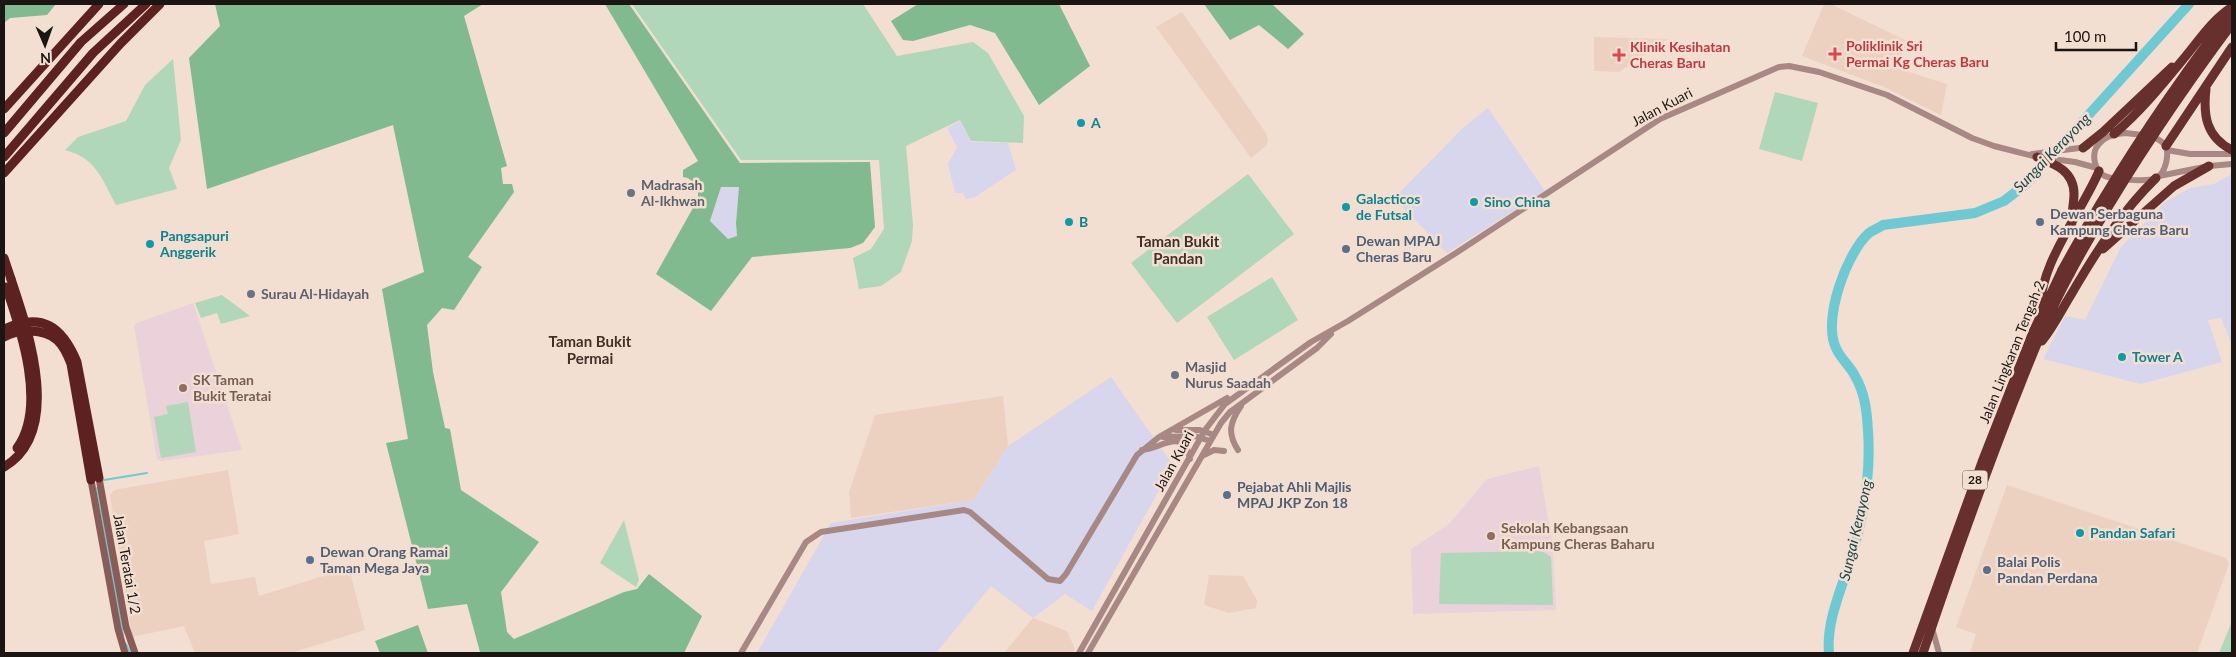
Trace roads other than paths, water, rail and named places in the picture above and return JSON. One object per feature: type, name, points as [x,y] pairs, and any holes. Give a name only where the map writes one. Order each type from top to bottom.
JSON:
[{"type":"highway","points":[[4,109],[99,4]]},
{"type":"highway","points":[[4,132],[82,42],[124,4]]},
{"type":"highway","points":[[4,157],[94,53],[146,4]]},
{"type":"highway","points":[[4,172],[21,151],[160,4]]},
{"type":"highway","points":[[2114,134],[2135,116],[2217,16],[2232,9]]},
{"type":"highway","name":"Jalan Lingkaran Tengah 2","points":[[1913,653],[1959,523],[2042,309],[2134,163],[2210,48],[2232,9]]},
{"type":"highway","name":"Jalan Lingkaran Tengah 2","points":[[2210,48],[2232,24]]},
{"type":"highway","points":[[2167,148],[2184,117],[2206,89],[2232,47]]},
{"type":"highway","points":[[2083,148],[2103,132],[2163,74],[2187,54]]},
{"type":"highway","points":[[2206,89],[2204,107],[2206,122],[2215,138],[2232,150]]},
{"type":"highway","points":[[2033,156],[2056,161],[2072,184],[2072,223]]},
{"type":"highway","points":[[2092,260],[2174,186],[2209,166]]},
{"type":"highway","points":[[2042,309],[2042,288],[2098,170]]},
{"type":"highway","points":[[2034,351],[2056,323],[2092,260],[2123,214],[2158,177]]},
{"type":"highway","points":[[4,258],[7,282],[23,344],[30,401],[30,416],[22,442],[4,460]]},
{"type":"highway","name":"Jalan Lingkaran Tengah 2","points":[[1923,653],[1966,526],[2066,272]]},
{"type":"highway","points":[[4,467],[17,457],[31,437],[36,414],[37,393],[31,347],[7,282]]},
{"type":"highway","points":[[4,329],[20,322],[35,322],[50,326],[62,333],[70,345],[77,362],[95,479]]},
{"type":"highway","points":[[4,337],[14,332],[32,331],[47,334],[57,340],[64,348],[71,364],[95,479]]},
{"type":"main road","name":"Jalan Teratai 1/2","points":[[95,479],[118,629],[125,653]]},
{"type":"main road","name":"Jalan Teratai 1/2","points":[[95,479],[126,627],[134,653]]},
{"type":"street","name":"Jalan Kuari","points":[[1079,653],[1205,430],[1225,404],[1311,342],[1340,326],[1660,119],[1779,67],[1789,66],[1819,72],[1887,95],[1972,138],[2033,156],[2048,152],[2069,151],[2100,143]]},
{"type":"street","points":[[2232,154],[2206,155],[2167,148],[2158,139],[2149,136],[2114,134],[2100,143],[2094,156],[2098,170],[2102,175],[2114,178],[2158,177],[2209,166],[2232,164]]},
{"type":"street","points":[[2158,177],[2166,160],[2167,148]]},
{"type":"street","points":[[2056,161],[2075,162],[2098,170]]},
{"type":"street","points":[[2062,169],[2075,162]]},
{"type":"street","name":"Jalan Kuari","points":[[1088,653],[1214,434],[1230,412],[1317,348],[1340,326]]},
{"type":"street","points":[[741,653],[806,542],[821,532],[964,510],[970,512],[1002,538],[1048,579],[1060,580],[1066,574],[1132,461],[1142,450],[1159,437],[1227,398],[1236,396]]},
{"type":"street","points":[[1238,450],[1231,437],[1231,423],[1247,399]]},
{"type":"street","points":[[1172,430],[1205,430],[1214,434]]},
{"type":"street","points":[[1159,437],[1202,438],[1210,441]]},
{"type":"street","points":[[1142,450],[1149,450],[1164,443],[1178,442],[1186,447],[1190,459]]},
{"type":"street","points":[[1202,456],[1214,450],[1224,450]]},
{"type":"street","points":[[746,653],[812,537]]},
{"type":"street","points":[[1932,628],[1939,653]]},
{"type":"waterway","name":"Sungai Kerayong","points":[[1829,653],[1832,617],[1856,542],[1863,511],[1869,447],[1868,424],[1863,396],[1853,372],[1838,352],[1832,336],[1834,304],[1845,270],[1853,255],[1869,233],[1883,225],[1975,213],[2004,201],[2026,184],[2189,4]]},
{"type":"waterway","points":[[104,480],[147,473]]},
{"type":"waterway","points":[[97,488],[123,635]]},
{"type":"waterway","points":[[126,644],[130,653]]},
{"type":"place","name":"Poliklinik Sri Permai Kg Cheras Baru","points":[[1835,54]]},
{"type":"place","name":"Klinik Kesihatan Cheras Baru","points":[[1619,55]]},
{"type":"place","name":"A","points":[[1081,123]]},
{"type":"place","name":"Madrasah Al-Ikhwan","points":[[631,193]]},
{"type":"place","name":"Sino China","points":[[1474,202]]},
{"type":"place","name":"Galacticos de Futsal","points":[[1346,207]]},
{"type":"place","name":"B","points":[[1069,222]]},
{"type":"place","name":"Dewan Serbaguna Kampung Cheras Baru","points":[[2040,222]]},
{"type":"place","name":"Pangsapuri Anggerik","points":[[150,244]]},
{"type":"place","name":"Dewan MPAJ Cheras Baru","points":[[1346,249]]},
{"type":"place","name":"Surau Al-Hidayah","points":[[251,294]]},
{"type":"place","name":"Tower A","points":[[2122,357]]},
{"type":"place","name":"Masjid Nurus Saadah","points":[[1175,375]]},
{"type":"place","name":"SK Taman Bukit Teratai","points":[[183,388]]},
{"type":"place","name":"Pejabat Ahli Majlis MPAJ JKP Zon 18","points":[[1227,495]]},
{"type":"place","name":"Pandan Safari","points":[[2080,533]]},
{"type":"place","name":"Sekolah Kebangsaan Kampung Cheras Baharu","points":[[1491,536]]},
{"type":"place","name":"Dewan Orang Ramai Taman Mega Jaya","points":[[310,560]]},
{"type":"place","name":"Balai Polis Pandan Perdana","points":[[1987,570]]},
{"type":"district","name":"Taman Bukit Pandan","points":[[1178,250]]},
{"type":"district","name":"Taman Bukit Permai","points":[[590,350]]}]
